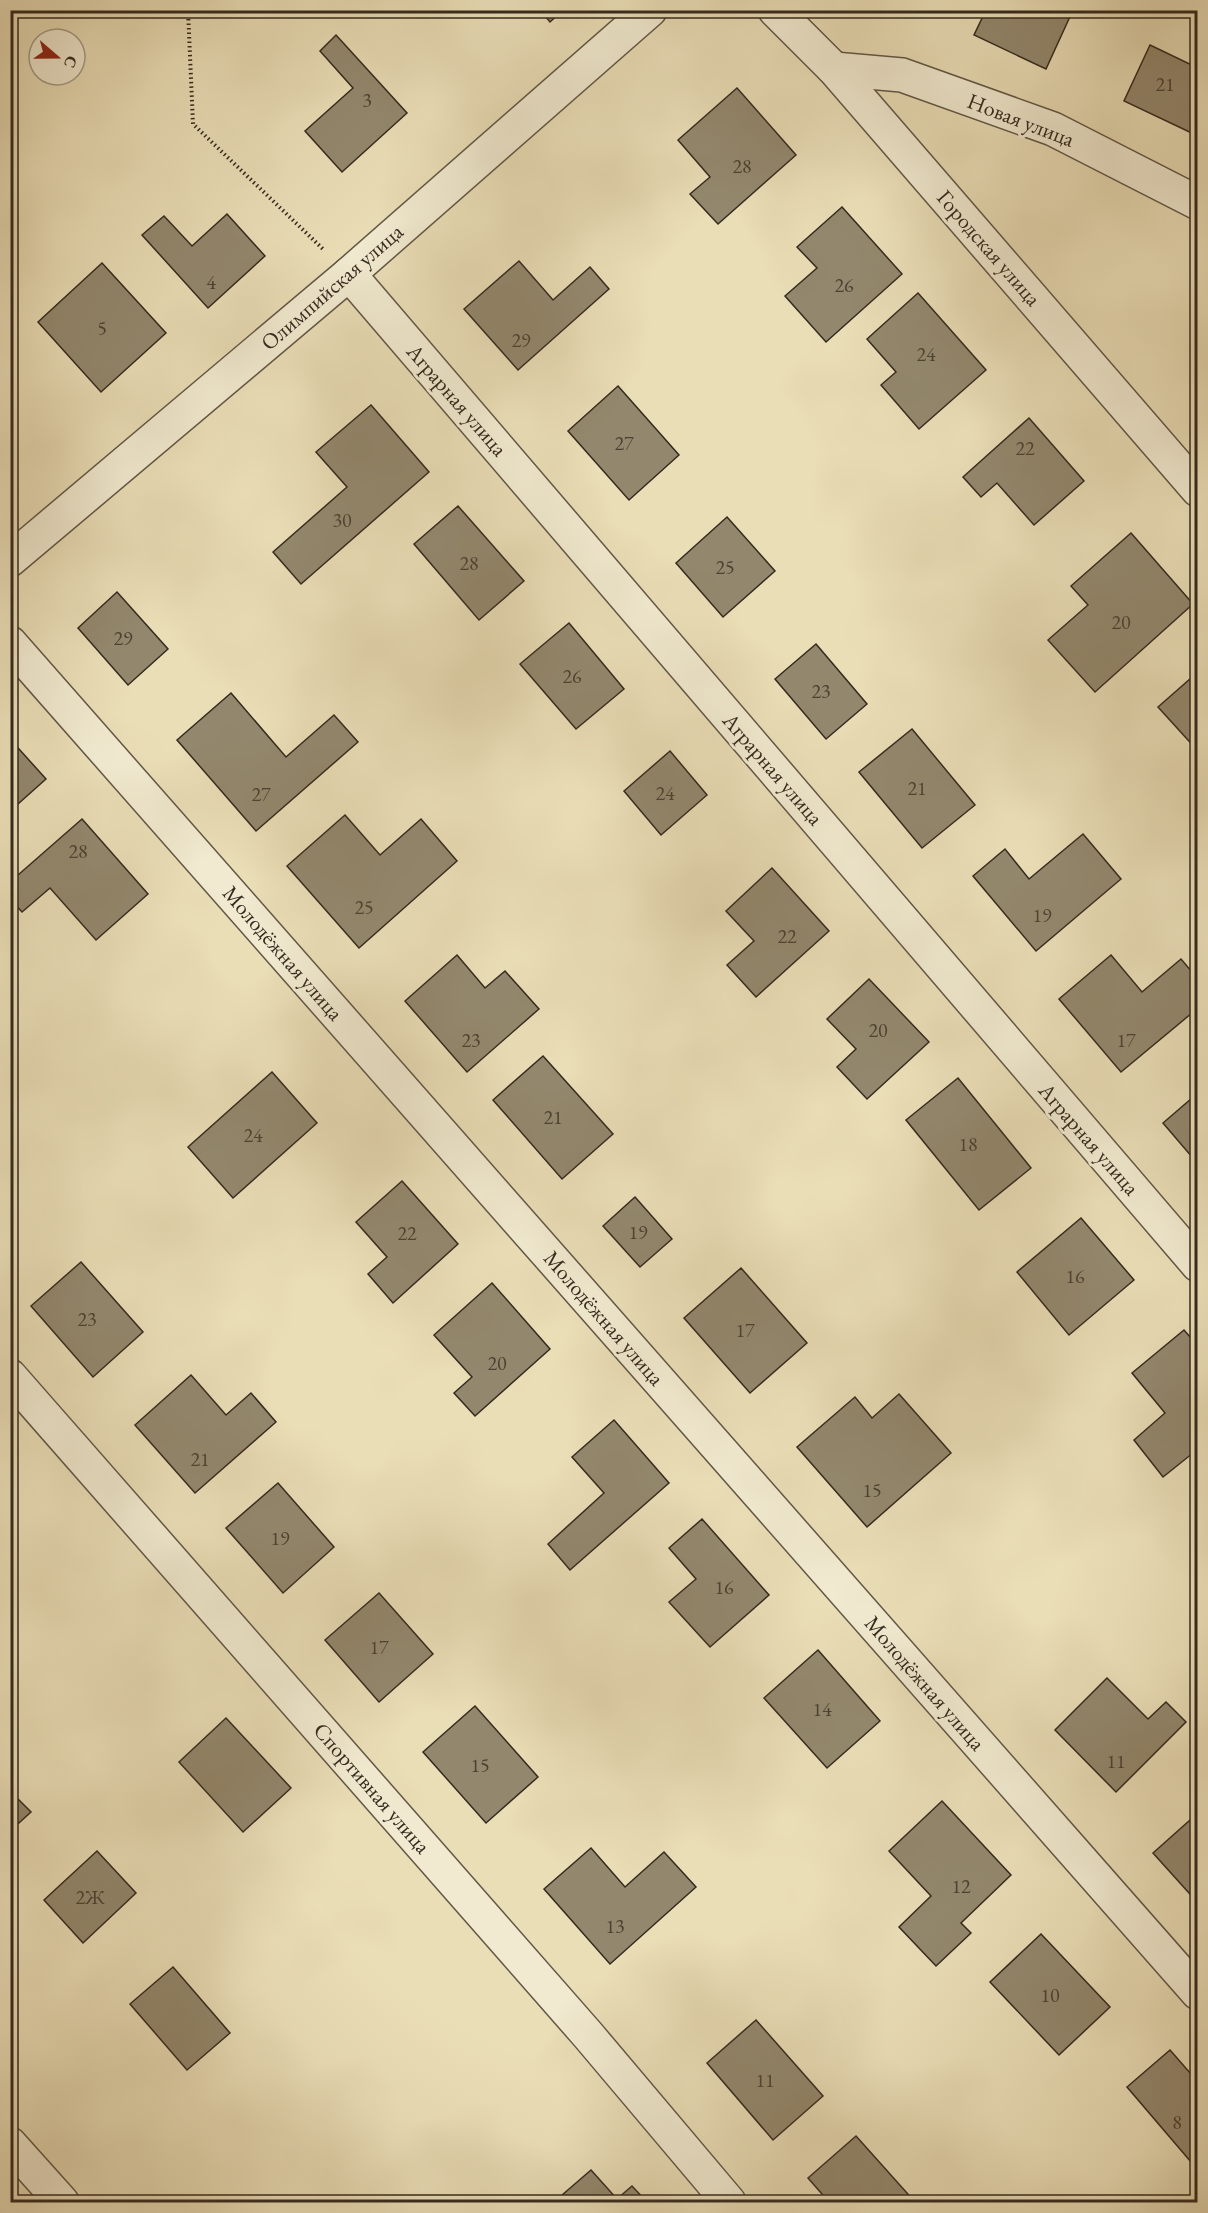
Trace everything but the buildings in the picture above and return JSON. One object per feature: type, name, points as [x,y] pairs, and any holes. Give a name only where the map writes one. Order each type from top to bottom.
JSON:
[{"type":"street","name":"Олимпийская улица","points":[[10,560],[348,273],[650,10]]},
{"type":"street","name":"Городская улица","points":[[775,10],[834,69],[1197,490]]},
{"type":"street","name":"Новая улица","points":[[834,69],[902,75],[1053,129],[1197,203]]},
{"type":"street","name":"Аграрная улица","points":[[348,273],[1197,1265]]},
{"type":"street","name":"Молодёжная улица","points":[[10,643],[1197,1993]]},
{"type":"street","name":"Спортивная улица","points":[[10,1376],[588,2035],[729,2202]]},
{"type":"street","points":[[10,2144],[62,2202]]},
{"type":"path","points":[[189,10],[193,124],[348,273]]}]
